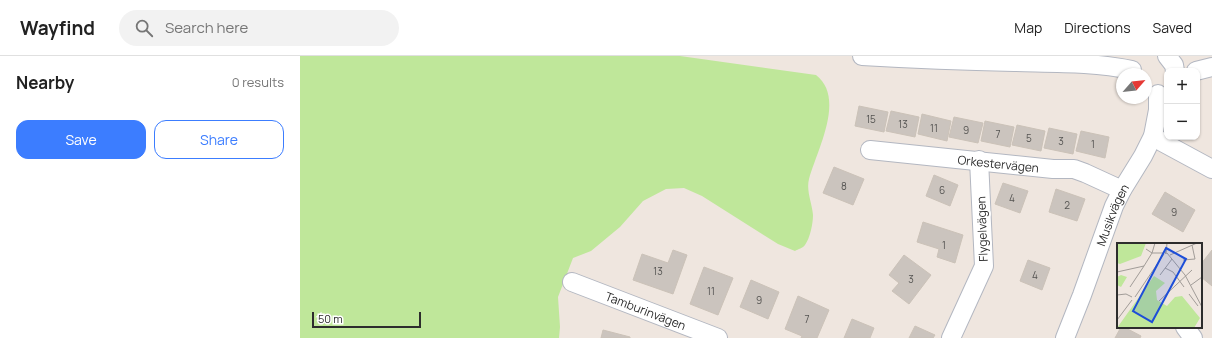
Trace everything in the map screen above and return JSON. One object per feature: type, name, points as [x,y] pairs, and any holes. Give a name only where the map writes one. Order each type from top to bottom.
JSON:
[{"type":"street","points":[[862,56],[1135,67]]},
{"type":"street","points":[[1200,70],[1212,67]]},
{"type":"street","name":"Musikvägen","points":[[1065,338],[1114,206],[1153,136],[1158,110],[1157,92]]},
{"type":"street","points":[[1153,136],[1212,169]]},
{"type":"street","name":"Orkestervägen","points":[[870,150],[979,160],[1053,169],[1074,169],[1122,190]]},
{"type":"street","name":"Flygelvägen","points":[[950,338],[984,266],[979,160]]},
{"type":"street","name":"Tamburinvägen","points":[[572,282],[718,338]]},
{"type":"street","points":[[1186,328],[1194,338]]},
{"type":"green space","points":[[300,56],[680,56],[816,75],[825,85],[829,97],[829,110],[827,125],[808,184],[813,215],[810,235],[804,246],[795,251],[778,244],[702,196],[684,188],[666,189],[643,201],[620,227],[591,251],[573,258],[558,297],[560,327],[559,338],[300,338]]},
{"type":"building","points":[[859,106],[888,112],[884,132],[855,126]]},
{"type":"building","points":[[891,111],[919,117],[915,137],[886,131]]},
{"type":"building","points":[[922,114],[951,121],[947,141],[918,134]]},
{"type":"building","points":[[954,117],[983,123],[978,143],[949,137]]},
{"type":"building","points":[[985,121],[1014,127],[1010,147],[981,141]]},
{"type":"building","points":[[1017,125],[1045,131],[1041,151],[1012,145]]},
{"type":"building","points":[[1049,128],[1077,134],[1073,154],[1044,148]]},
{"type":"building","points":[[1081,131],[1109,137],[1105,158],[1076,151]]},
{"type":"building","points":[[834,167],[864,179],[853,205],[823,193]]},
{"type":"building","points":[[934,175],[958,185],[950,206],[926,196]]},
{"type":"building","points":[[1003,183],[1028,191],[1020,213],[995,204]]},
{"type":"building","points":[[1056,189],[1085,199],[1077,221],[1049,212]]},
{"type":"building","points":[[1165,192],[1195,210],[1183,232],[1152,214]]},
{"type":"building","points":[[923,222],[963,235],[955,263],[937,257],[939,249],[917,242]]},
{"type":"building","points":[[673,250],[687,255],[673,294],[633,280],[642,254],[668,263]]},
{"type":"building","points":[[1212,250],[1212,286],[1202,278],[1202,263]]},
{"type":"building","points":[[904,255],[931,275],[909,304],[892,291],[899,283],[889,275]]},
{"type":"building","points":[[1028,260],[1050,268],[1042,290],[1020,281]]},
{"type":"building","points":[[704,267],[733,278],[718,315],[690,304]]},
{"type":"building","points":[[751,280],[779,292],[768,319],[740,307]]},
{"type":"building","points":[[798,296],[829,310],[817,338],[801,338],[802,336],[785,329]]},
{"type":"building","points":[[852,319],[874,328],[870,338],[844,338]]},
{"type":"building","points":[[915,326],[935,335],[933,338],[909,338]]},
{"type":"building","points":[[1120,328],[1126,328],[1141,336],[1140,338],[1115,338]]},
{"type":"building","points":[[603,330],[630,337],[630,338],[601,338]]}]
